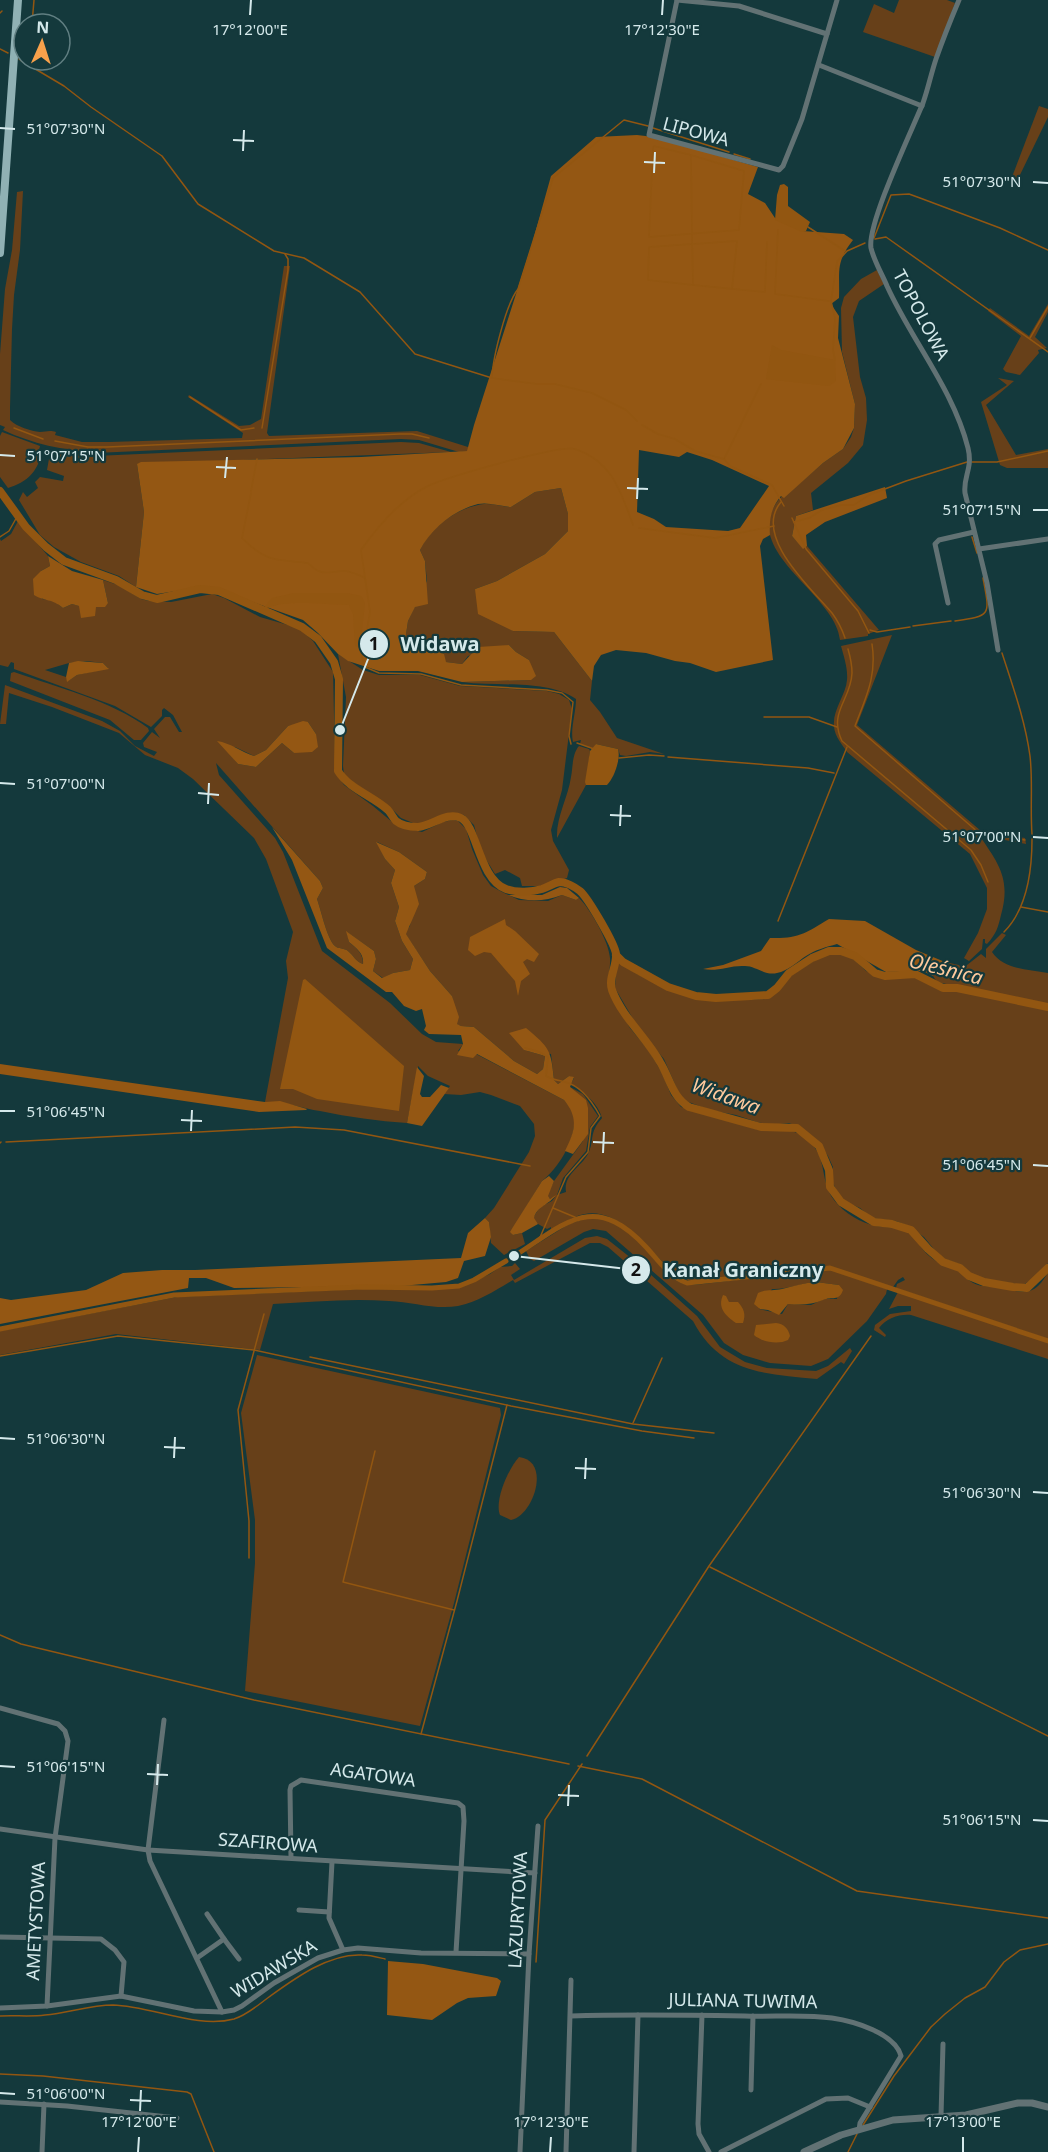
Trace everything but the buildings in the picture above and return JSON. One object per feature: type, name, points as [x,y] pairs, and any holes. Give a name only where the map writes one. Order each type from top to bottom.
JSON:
[{"type":"main road","points":[[0,253],[18,0]]},
{"type":"street","points":[[677,0],[739,6],[827,34]]},
{"type":"street","name":"LIPOWA","points":[[677,0],[649,135],[779,170],[783,166],[802,119],[819,65]]},
{"type":"street","points":[[837,0],[819,65],[922,106]]},
{"type":"street","name":"TOPOLOWA","points":[[959,0],[936,59],[922,106],[881,207],[872,237],[871,249],[901,314],[949,398],[962,431],[970,461],[964,488],[979,549],[998,650]]},
{"type":"street","points":[[948,603],[935,544],[939,540],[974,532]]},
{"type":"street","points":[[979,549],[1048,540]]},
{"type":"street","name":"AMETYSTOWA","points":[[0,1708],[58,1724],[65,1731],[68,1746],[55,1838],[47,2006]]},
{"type":"street","points":[[164,1720],[148,1850],[150,1861],[222,2012]]},
{"type":"street","name":"AGATOWA","points":[[291,1858],[290,1790],[291,1786],[301,1780],[458,1803],[463,1807],[464,1813],[462,1868]]},
{"type":"street","name":"LAZURYTOWA","points":[[520,2152],[529,1954],[538,1826]]},
{"type":"street","name":"SZAFIROWA","points":[[0,1828],[55,1838],[148,1850],[535,1873]]},
{"type":"street","points":[[332,1862],[329,1918],[342,1950]]},
{"type":"street","points":[[456,1952],[462,1868]]},
{"type":"street","points":[[299,1910],[329,1912]]},
{"type":"street","points":[[207,1914],[239,1959]]},
{"type":"street","points":[[0,1937],[101,1939],[122,1957],[124,1962],[121,1996]]},
{"type":"street","points":[[197,1958],[224,1940]]},
{"type":"street","name":"WIDAWSKA","points":[[0,2008],[47,2006],[121,1996],[194,2011],[222,2012],[242,2006],[274,1983],[318,1958],[342,1950],[358,1948],[410,1952],[529,1954]]},
{"type":"street","points":[[566,2152],[571,1980]]},
{"type":"street","points":[[634,2152],[638,2015]]},
{"type":"street","name":"JULIANA TUWIMA","points":[[571,2016],[818,2017],[845,2021],[883,2035],[899,2049],[901,2056],[870,2107]]},
{"type":"street","points":[[702,2016],[698,2124],[699,2134],[710,2152]]},
{"type":"street","points":[[751,2090],[753,2016]]},
{"type":"street","points":[[941,2116],[943,2044]]},
{"type":"street","points":[[721,2152],[826,2099],[848,2098],[870,2107],[858,2127],[859,2130]]},
{"type":"street","points":[[0,2102],[44,2104],[177,2118]]},
{"type":"street","points":[[804,2152],[840,2134],[889,2121],[966,2115],[1018,2103],[1032,2103],[1048,2107]]},
{"type":"street","points":[[42,2152],[44,2104]]},
{"type":"shaded area","points":[[899,0],[947,0],[955,3],[935,57],[863,32],[874,4],[894,13]]},
{"type":"shaded area","points":[[1039,106],[1048,109],[1048,117],[1018,179],[1012,177]]},
{"type":"shaded area","points":[[637,135],[654,137],[758,167],[748,194],[765,203],[775,218],[803,231],[844,234],[853,240],[841,261],[839,298],[831,304],[839,316],[838,338],[855,404],[854,428],[843,449],[823,463],[784,498],[781,496],[771,514],[770,535],[763,539],[760,546],[773,660],[716,672],[690,663],[646,653],[616,650],[601,655],[594,666],[592,681],[554,632],[513,631],[478,614],[475,589],[497,581],[545,554],[568,531],[568,514],[561,488],[535,492],[511,507],[478,504],[444,521],[430,535],[420,550],[425,561],[428,604],[415,607],[408,621],[405,641],[444,654],[446,662],[462,664],[478,647],[509,645],[529,660],[536,676],[531,680],[462,682],[418,671],[379,671],[348,661],[303,620],[208,586],[157,594],[136,587],[144,512],[137,464],[141,462],[361,457],[467,451],[551,176],[596,137]],"holes":[[[639,450],[679,457],[687,452],[712,460],[769,486],[740,528],[728,531],[666,527],[637,512]]]},
{"type":"shaded area","points":[[784,184],[788,187],[788,206],[810,222],[806,231],[802,232],[775,220],[777,195],[780,185]]},
{"type":"shaded area","points":[[23,191],[12,329],[10,420],[16,425],[40,432],[56,432],[55,435],[82,442],[242,438],[243,433],[188,397],[189,395],[239,426],[250,425],[261,419],[284,266],[290,266],[267,433],[269,436],[417,431],[468,447],[468,451],[459,452],[419,440],[401,439],[95,453],[48,446],[3,430],[5,427],[0,425],[0,354],[5,289],[12,250],[17,192]]},
{"type":"shaded area","points":[[877,270],[884,284],[859,301],[853,317],[860,377],[866,398],[867,420],[863,445],[848,463],[811,493],[813,510],[796,516],[792,536],[803,548],[807,546],[879,630],[868,636],[840,640],[834,622],[778,552],[770,534],[770,515],[782,496],[784,497],[843,449],[851,437],[854,428],[855,404],[842,352],[841,308],[844,297],[861,279]]},
{"type":"shaded area","points":[[1048,304],[1048,312],[1035,337],[1047,348],[1038,350],[1039,353],[1020,375],[1006,372],[1003,369],[1021,336],[988,311],[990,308],[1029,336]]},
{"type":"shaded area","points":[[772,345],[781,350],[835,360],[836,381],[829,386],[766,379]]},
{"type":"shaded area","points":[[998,378],[1014,381],[986,405],[1016,455],[1048,449],[1048,468],[1007,468],[1000,465],[981,402],[1007,385]]},
{"type":"shaded area","points":[[2,432],[40,446],[39,450],[42,451],[31,475],[8,488],[0,477],[0,436]]},
{"type":"shaded area","points":[[419,443],[451,452],[137,464],[144,512],[136,587],[119,576],[81,562],[54,547],[40,535],[19,500],[23,492],[27,497],[38,488],[35,482],[40,477],[63,481],[64,476],[47,470],[50,453],[54,450],[95,456]]},
{"type":"shaded area","points":[[885,487],[887,498],[825,522],[806,535],[807,546],[803,549],[792,536],[796,516]]},
{"type":"shaded area","points":[[561,488],[568,514],[568,531],[545,554],[497,581],[475,589],[513,631],[554,632],[592,681],[590,700],[617,738],[664,754],[650,752],[626,756],[620,755],[618,749],[596,744],[594,749],[580,744],[581,740],[573,742],[576,699],[564,693],[536,686],[462,682],[531,680],[529,660],[509,645],[468,656],[462,664],[446,662],[405,641],[408,621],[427,581],[425,561],[420,550],[437,527],[469,507],[486,504],[511,507],[535,492]]},
{"type":"shaded area","points":[[18,521],[48,556],[50,566],[41,571],[42,599],[53,600],[63,608],[72,604],[90,606],[108,603],[103,580],[149,601],[171,602],[212,594],[260,617],[302,631],[313,641],[333,672],[335,760],[337,775],[344,785],[397,826],[422,832],[443,822],[458,821],[466,829],[483,875],[491,886],[502,892],[519,900],[548,901],[562,895],[576,900],[579,898],[594,918],[609,951],[609,992],[630,1028],[649,1051],[671,1095],[681,1107],[759,1130],[787,1131],[803,1136],[817,1151],[829,1192],[843,1209],[853,1217],[876,1226],[907,1232],[932,1258],[958,1271],[974,1284],[1025,1292],[1037,1287],[1048,1273],[1048,1339],[896,1288],[897,1284],[905,1280],[903,1277],[893,1287],[824,1266],[691,1281],[673,1272],[641,1239],[610,1217],[587,1214],[572,1218],[551,1231],[551,1227],[547,1229],[538,1224],[533,1218],[540,1207],[555,1197],[550,1199],[547,1196],[554,1181],[583,1141],[570,1087],[583,1094],[598,1116],[590,1127],[586,1151],[563,1178],[557,1195],[566,1192],[567,1181],[588,1154],[593,1133],[602,1118],[597,1107],[585,1094],[571,1084],[574,1078],[569,1076],[558,1084],[554,1080],[551,1054],[524,1050],[545,1056],[543,1069],[537,1074],[514,1061],[474,1027],[456,1024],[452,996],[430,971],[405,933],[410,926],[414,886],[425,879],[427,872],[399,852],[377,842],[385,859],[395,870],[391,883],[399,907],[395,921],[402,941],[413,959],[410,970],[393,973],[383,978],[373,971],[376,959],[374,951],[347,932],[349,942],[361,954],[363,964],[347,950],[336,947],[332,942],[317,899],[323,888],[320,881],[216,763],[219,775],[275,838],[283,852],[322,951],[390,1003],[422,1034],[436,1042],[463,1044],[458,1051],[476,1054],[564,1100],[573,1111],[574,1125],[566,1152],[542,1181],[511,1232],[513,1235],[522,1233],[525,1244],[504,1255],[491,1243],[489,1222],[485,1218],[494,1208],[529,1152],[535,1136],[534,1124],[520,1106],[480,1092],[461,1095],[444,1094],[450,1086],[428,1076],[418,1066],[407,1123],[353,1117],[265,1102],[288,978],[286,961],[293,932],[266,859],[254,838],[193,779],[178,768],[145,755],[119,733],[9,693],[6,724],[0,724],[5,685],[102,721],[120,731],[135,746],[154,756],[157,752],[144,747],[143,743],[152,732],[160,738],[154,729],[165,717],[170,717],[179,732],[182,732],[173,715],[164,708],[162,716],[151,727],[115,706],[14,669],[14,663],[11,662],[8,667],[0,665],[0,539],[1,541],[11,534]],"holes":[[[86,661],[103,663],[108,668],[77,675],[68,681],[66,677],[45,670]],[[308,722],[316,734],[294,753],[282,743],[256,767],[238,764],[225,748],[235,747],[254,756],[266,750],[288,726]]]},
{"type":"shaded area","points":[[48,556],[72,571],[103,580],[108,603],[105,607],[96,607],[95,616],[81,618],[79,606],[72,604],[63,608],[34,595],[33,579],[50,566]]},
{"type":"shaded area","points":[[294,593],[347,593],[361,596],[365,603],[360,647],[355,646],[353,614],[349,605],[291,603],[261,611],[272,598]]},
{"type":"shaded area","points":[[892,635],[857,725],[981,831],[1025,838],[1026,844],[979,835],[1001,872],[1005,891],[995,934],[987,944],[983,939],[982,949],[969,961],[964,958],[978,933],[987,909],[987,888],[970,854],[847,752],[835,731],[835,715],[847,680],[841,646]]},
{"type":"shaded area","points":[[338,654],[363,670],[379,675],[420,675],[460,686],[547,691],[569,700],[572,709],[562,790],[551,830],[553,841],[569,870],[567,878],[542,886],[522,886],[520,878],[505,870],[495,874],[481,851],[474,825],[464,815],[454,813],[423,823],[413,823],[401,818],[392,809],[350,780],[344,774],[343,766],[346,697]]},
{"type":"shaded area","points":[[78,661],[103,663],[109,669],[77,675],[67,682],[69,663]]},
{"type":"shaded area","points":[[14,672],[101,702],[134,718],[149,731],[141,740],[134,740],[110,720],[10,681],[11,673]]},
{"type":"shaded area","points":[[303,721],[308,722],[316,734],[318,747],[312,752],[294,753],[282,743],[256,767],[238,764],[217,741],[254,756],[266,750],[288,726]]},
{"type":"shaded area","points":[[596,744],[618,749],[619,758],[616,768],[607,785],[586,785],[585,782],[590,751]]},
{"type":"shaded area","points":[[579,746],[590,751],[586,785],[557,838],[558,823],[574,757]]},
{"type":"shaded area","points":[[272,827],[320,881],[323,888],[317,899],[332,942],[336,947],[347,950],[363,964],[361,954],[349,942],[346,931],[374,951],[376,959],[373,971],[382,978],[410,970],[413,959],[402,941],[395,921],[399,907],[391,883],[395,870],[385,859],[376,842],[399,852],[427,872],[425,879],[414,886],[419,904],[406,934],[430,971],[452,996],[459,1017],[457,1024],[474,1027],[514,1061],[537,1074],[543,1069],[545,1056],[524,1050],[509,1033],[526,1028],[548,1050],[554,1080],[558,1084],[569,1076],[574,1077],[570,1087],[586,1100],[588,1134],[573,1154],[565,1151],[573,1131],[574,1119],[564,1100],[477,1054],[473,1058],[457,1055],[463,1044],[461,1035],[429,1034],[424,1030],[426,1026],[422,1009],[416,1011],[404,1006],[392,992],[386,992],[327,948],[292,860]]},
{"type":"shaded area","points":[[560,887],[567,888],[579,898],[576,900],[562,895],[535,900],[508,895],[542,895]]},
{"type":"shaded area","points":[[505,919],[506,925],[539,954],[534,962],[527,959],[523,962],[530,974],[521,981],[518,996],[515,981],[491,953],[484,952],[475,956],[468,950],[470,937]]},
{"type":"shaded area","points":[[829,919],[865,921],[916,950],[945,962],[933,976],[923,971],[886,972],[837,944],[813,952],[789,968],[773,974],[745,966],[703,969],[723,965],[761,951],[770,938],[801,934]]},
{"type":"shaded area","points":[[1002,933],[1006,935],[992,952],[1010,966],[1048,973],[1048,1006],[937,982],[933,976],[945,962],[959,965],[962,969],[981,954],[986,958],[986,949]]},
{"type":"shaded area","points":[[832,953],[850,956],[866,971],[878,976],[892,978],[909,975],[942,989],[955,989],[1048,1009],[1048,1263],[1034,1278],[1023,1285],[979,1278],[962,1265],[938,1254],[924,1237],[909,1226],[896,1221],[872,1218],[860,1208],[844,1201],[833,1183],[833,1167],[828,1156],[818,1141],[800,1127],[789,1123],[771,1125],[757,1122],[710,1110],[681,1098],[664,1059],[639,1029],[615,988],[617,961],[664,988],[706,1000],[765,999],[778,990],[793,974],[824,955]]},
{"type":"shaded area","points":[[305,979],[404,1066],[399,1111],[317,1099],[293,1089],[280,1089]]},
{"type":"shaded area","points":[[0,1064],[265,1102],[280,1101],[307,1109],[259,1112],[0,1074]]},
{"type":"shaded area","points":[[417,1067],[424,1076],[420,1094],[422,1097],[430,1097],[441,1085],[449,1088],[422,1126],[407,1123]]},
{"type":"shaded area","points":[[549,1176],[554,1181],[548,1196],[550,1199],[556,1195],[536,1214],[534,1218],[538,1224],[513,1235],[510,1232],[513,1227],[542,1181]]},
{"type":"shaded area","points":[[591,1217],[618,1225],[639,1243],[663,1269],[686,1285],[828,1269],[887,1289],[886,1294],[867,1321],[828,1359],[811,1366],[770,1363],[743,1355],[724,1343],[703,1315],[606,1231],[593,1229],[584,1232],[534,1261],[530,1259],[526,1251],[569,1224]],"holes":[[[816,1282],[839,1285],[837,1299],[824,1299],[811,1305],[788,1304],[782,1314],[759,1309],[772,1289]]]},
{"type":"shaded area","points":[[485,1218],[489,1222],[491,1237],[485,1256],[464,1261],[458,1278],[446,1282],[401,1286],[234,1288],[206,1278],[189,1278],[188,1288],[0,1324],[0,1298],[11,1300],[86,1290],[123,1273],[461,1258],[468,1233]]},
{"type":"shaded area","points":[[597,1236],[607,1239],[641,1266],[697,1316],[720,1347],[745,1362],[767,1368],[816,1371],[828,1366],[850,1348],[852,1351],[844,1364],[841,1362],[817,1379],[779,1375],[746,1368],[716,1351],[693,1321],[608,1247],[600,1243],[590,1243],[515,1283],[513,1280],[480,1299],[458,1306],[441,1307],[360,1300],[273,1304],[260,1350],[116,1334],[0,1355],[0,1331],[177,1297],[362,1289],[447,1289],[463,1286],[500,1267],[512,1266],[515,1263],[520,1269],[511,1275],[514,1280],[585,1238]]},
{"type":"shaded area","points":[[816,1282],[839,1285],[843,1290],[835,1298],[810,1304],[788,1304],[779,1315],[760,1309],[754,1304],[758,1293]]},
{"type":"shaded area","points":[[898,1292],[1048,1342],[1048,1359],[911,1315],[894,1317],[882,1325],[879,1328],[886,1335],[885,1337],[874,1330],[875,1325],[890,1314],[911,1311],[911,1306],[889,1309]]},
{"type":"shaded area","points":[[723,1295],[729,1302],[738,1302],[743,1309],[743,1323],[736,1323],[724,1311],[721,1304]]},
{"type":"shaded area","points":[[776,1323],[787,1329],[790,1336],[788,1340],[770,1342],[754,1335],[756,1325]]},
{"type":"shaded area","points":[[257,1355],[500,1408],[501,1415],[454,1603],[420,1726],[245,1691],[255,1563],[255,1520],[241,1413]]},
{"type":"shaded area","points":[[519,1457],[529,1461],[535,1468],[536,1488],[526,1509],[511,1520],[500,1515],[499,1501],[507,1476]]},
{"type":"shaded area","points":[[388,1961],[423,1964],[497,1978],[501,1981],[496,1996],[468,1998],[432,2020],[387,2015]]},
{"type":"waterway","points":[[33,12],[34,0]]},
{"type":"waterway","points":[[0,49],[8,53]]},
{"type":"waterway","points":[[40,72],[64,86],[162,156],[198,204],[274,251],[304,258],[360,292],[415,354],[492,378],[555,384],[592,393],[626,410],[637,421]]},
{"type":"waterway","points":[[492,377],[505,318],[518,289],[553,178],[624,120],[648,126]]},
{"type":"waterway","points":[[653,128],[729,152]]},
{"type":"waterway","points":[[691,155],[744,171],[739,230],[649,237],[654,146],[691,155],[692,234],[693,285],[648,280],[649,247],[737,241],[732,289]]},
{"type":"waterway","points":[[734,154],[750,159]]},
{"type":"waterway","points":[[874,238],[891,195],[909,194],[1000,228],[1048,250]]},
{"type":"waterway","points":[[808,227],[845,251]]},
{"type":"waterway","points":[[778,230],[775,294],[829,301]]},
{"type":"waterway","points":[[875,239],[886,237],[1048,352]]},
{"type":"waterway","points":[[693,285],[765,292],[767,242]]},
{"type":"waterway","points":[[835,360],[833,350],[835,318],[831,301],[837,262],[847,251],[865,243]]},
{"type":"waterway","points":[[262,428],[288,270],[288,259],[285,254]]},
{"type":"waterway","points":[[1030,338],[1048,307]]},
{"type":"waterway","points":[[642,425],[658,434],[675,439],[695,451],[724,459],[761,384]]},
{"type":"waterway","points":[[190,397],[241,430],[254,428]]},
{"type":"waterway","points":[[14,428],[43,439]]},
{"type":"waterway","points":[[55,441],[88,447],[107,447],[400,434],[429,438]]},
{"type":"waterway","points":[[571,744],[569,736],[573,702],[562,693],[547,690],[461,685],[421,674],[379,673],[365,667],[362,658],[370,612],[361,550],[390,515],[407,499],[426,487],[502,463],[565,449],[575,449],[588,455],[607,470],[614,479],[633,525]]},
{"type":"waterway","points":[[972,462],[997,462],[1048,451]]},
{"type":"waterway","points":[[251,491],[257,459]]},
{"type":"waterway","points":[[724,459],[730,466],[772,485],[784,506]]},
{"type":"waterway","points":[[794,522],[809,518],[822,510],[841,505],[854,505],[869,495],[967,462]]},
{"type":"waterway","name":"Widawa","points":[[0,491],[26,527],[64,561],[116,580],[142,595],[157,599],[200,589],[219,591],[302,627],[318,639],[334,662],[339,679],[338,771],[348,783],[382,805],[396,821],[404,825],[418,827],[450,816],[461,818],[471,831],[490,875],[506,889],[520,892],[534,891],[559,882],[580,891],[601,921],[616,954],[611,986],[616,1000],[654,1053],[675,1093],[683,1103],[689,1107],[761,1127],[797,1128],[819,1146],[829,1170],[830,1187],[841,1202],[874,1222],[892,1224],[911,1230],[943,1262],[960,1268],[969,1276],[984,1282],[1027,1288],[1048,1268]]},
{"type":"waterway","points":[[251,493],[242,538],[258,552],[279,560],[308,563],[318,571],[326,573],[346,571],[365,578]]},
{"type":"waterway","points":[[781,502],[774,516],[774,530],[779,546],[799,576],[834,616],[845,638]]},
{"type":"waterway","points":[[0,537],[9,531],[18,515]]},
{"type":"waterway","points":[[792,518],[806,549],[858,611],[869,633]]},
{"type":"waterway","points":[[639,528],[715,538],[774,526]]},
{"type":"waterway","points":[[972,537],[977,553]]},
{"type":"waterway","points":[[955,621],[976,617],[985,612],[987,600],[983,578]]},
{"type":"waterway","points":[[913,626],[951,621]]},
{"type":"waterway","points":[[870,630],[877,632],[910,627]]},
{"type":"waterway","points":[[872,644],[872,676],[855,726],[979,833],[1025,840]]},
{"type":"waterway","points":[[848,649],[852,670],[851,682],[839,714],[838,731],[842,741],[971,850],[988,882]]},
{"type":"waterway","points":[[1002,653],[1028,743],[1031,766],[1032,834]]},
{"type":"waterway","points":[[764,717],[809,717],[837,727]]},
{"type":"waterway","points":[[577,743],[594,749]]},
{"type":"waterway","points":[[778,921],[847,747]]},
{"type":"waterway","points":[[619,758],[664,756]]},
{"type":"waterway","points":[[668,757],[808,768],[834,773]]},
{"type":"waterway","points":[[1004,932],[1018,912],[1027,889],[1032,839]]},
{"type":"waterway","points":[[1021,907],[1048,912]]},
{"type":"waterway","name":"Oleśnica","points":[[616,955],[623,962],[668,987],[696,996],[716,998],[768,995],[789,973],[812,958],[829,951],[841,951],[855,956],[875,973],[885,976],[915,974],[943,988],[957,988],[1048,1007]]},
{"type":"waterway","points":[[525,1048],[548,1057],[546,1076],[576,1087],[590,1101],[600,1116],[591,1128],[588,1152],[566,1177],[538,1242]]},
{"type":"waterway","points":[[6,1142],[295,1127],[344,1130],[530,1166]]},
{"type":"waterway","points":[[553,1208],[577,1218]]},
{"type":"waterway","points":[[516,1255],[566,1223],[581,1218],[596,1217],[611,1220],[628,1230],[669,1272],[687,1283],[830,1268],[1048,1341]]},
{"type":"waterway","points":[[0,1329],[174,1295],[362,1287],[459,1286],[506,1261]]},
{"type":"waterway","points":[[249,1558],[249,1521],[238,1410],[264,1314]]},
{"type":"waterway","points":[[0,1356],[118,1336],[254,1350],[511,1406],[642,1431],[694,1438]]},
{"type":"waterway","points":[[587,1756],[709,1566],[871,1336]]},
{"type":"waterway","points":[[310,1357],[633,1424],[714,1433]]},
{"type":"waterway","points":[[633,1423],[662,1358]]},
{"type":"waterway","points":[[421,1734],[507,1405]]},
{"type":"waterway","points":[[375,1451],[343,1582],[454,1610]]},
{"type":"waterway","points":[[710,1567],[1048,1736]]},
{"type":"waterway","points":[[0,1635],[21,1644],[254,1700],[569,1764]]},
{"type":"waterway","points":[[536,1962],[545,1820],[582,1764]]},
{"type":"waterway","points":[[578,1766],[642,1779],[857,1891],[1048,1918]]},
{"type":"waterway","points":[[863,2125],[894,2076],[931,2027],[965,1998],[985,1987],[1004,1962],[1020,1950],[1048,1944]]},
{"type":"waterway","points":[[0,2016],[39,2016],[113,2005],[205,2021],[234,2019],[252,2010],[312,1968],[337,1958],[368,1955],[385,1959]]},
{"type":"waterway","points":[[0,2074],[43,2076],[187,2092],[191,2094],[214,2152]]},
{"type":"waterway","points":[[848,2152],[857,2134]]},
{"type":"place","name":"Widawa","points":[[340,730]]},
{"type":"place","name":"Kanał Graniczny","points":[[514,1256]]}]
